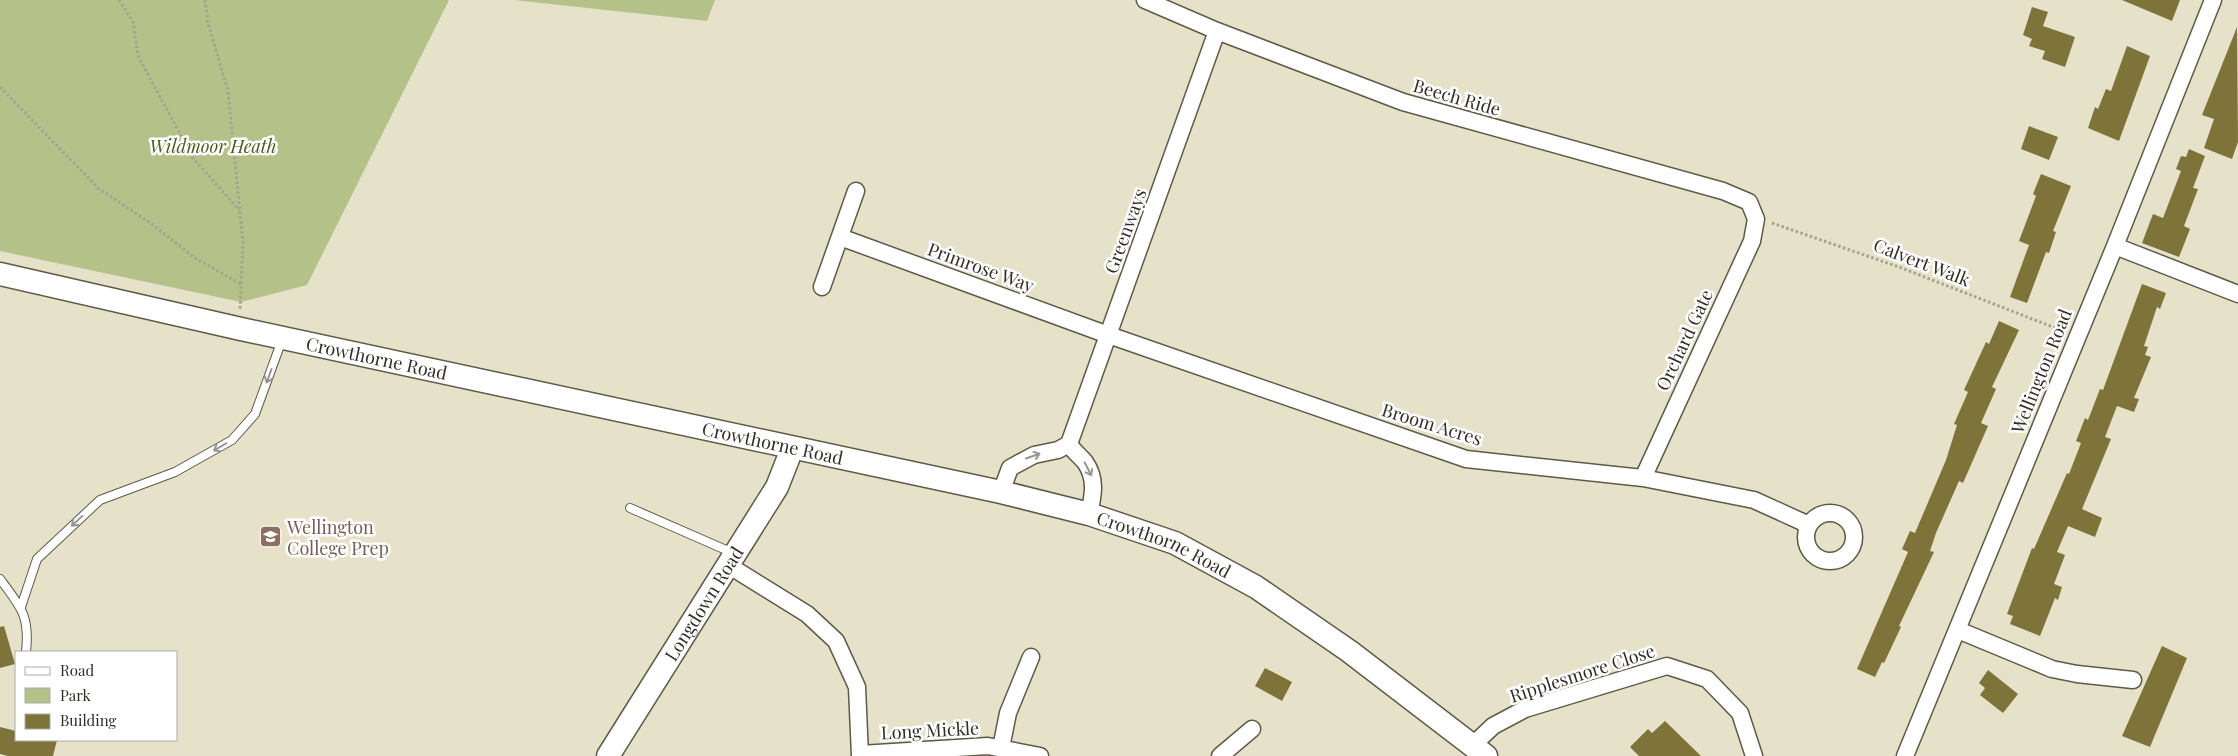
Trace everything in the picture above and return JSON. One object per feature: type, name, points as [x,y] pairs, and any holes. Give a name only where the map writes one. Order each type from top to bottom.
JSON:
[{"type":"street","name":"Beech Ride","points":[[1145,0],[1217,31],[1403,102],[1738,195],[1749,202],[1756,219]]},
{"type":"street","name":"Wellington Road","points":[[1905,756],[2115,246],[2213,0]]},
{"type":"street","name":"Greenways","points":[[1069,444],[1217,31]]},
{"type":"street","points":[[822,286],[856,191]]},
{"type":"street","name":"Orchard Gate","points":[[1643,478],[1752,241],[1756,219]]},
{"type":"street","name":"Primrose Way","points":[[840,237],[1109,334]]},
{"type":"street","points":[[2115,246],[2238,294]]},
{"type":"street","name":"Crowthorne Road","points":[[0,274],[241,329],[792,449],[1001,492],[1089,514],[1175,543],[1256,587],[1349,651],[1480,750]]},
{"type":"street","name":"Broom Acres","points":[[1109,334],[1466,459],[1643,478],[1754,500],[1809,525]]},
{"type":"street","points":[[1001,492],[1010,468],[1034,454],[1058,450],[1069,444],[1085,462],[1092,475],[1094,488],[1089,514]]},
{"type":"street","name":"Longdown Road","points":[[608,756],[777,487],[792,449]]},
{"type":"street","points":[[731,560],[807,614],[836,641],[857,687],[861,755]]},
{"type":"street","points":[[1958,630],[2052,669],[2077,674],[2133,680]]},
{"type":"street","name":"Long Mickle","points":[[1001,748],[1008,713],[1031,657]]},
{"type":"street","name":"Ripplesmore Close","points":[[1480,750],[1493,726],[1525,709],[1667,666],[1707,679],[1740,713],[1754,756]]},
{"type":"street","points":[[1220,756],[1252,729]]},
{"type":"street","name":"Long Mickle","points":[[861,755],[988,746],[1040,756]]},
{"type":"lane","points":[[20,607],[37,559],[100,500],[175,472],[232,440],[255,414],[283,338]]},
{"type":"lane","points":[[630,508],[731,560]]},
{"type":"lane","points":[[0,579],[20,607],[29,630],[26,651]]},
{"type":"path","points":[[119,0],[133,22],[138,56],[193,158],[239,210]]},
{"type":"path","points":[[205,0],[208,23],[228,91],[243,242],[241,329]]},
{"type":"path","points":[[0,88],[98,188],[153,225],[195,258],[241,284]]},
{"type":"path","name":"Calvert Walk","points":[[1756,219],[1899,267],[2076,337]]},
{"type":"green space","name":"Wildmoor Heath","points":[[0,0],[449,0],[307,285],[241,302],[0,251]]},
{"type":"green space","points":[[514,0],[715,0],[707,21]]},
{"type":"building","points":[[2122,0],[2180,0],[2172,21]]},
{"type":"building","points":[[2032,7],[2048,12],[2043,26],[2075,37],[2065,67],[2042,59],[2045,51],[2029,46],[2032,39],[2023,35]]},
{"type":"building","points":[[2237,27],[2238,142],[2232,159],[2204,148],[2214,119],[2202,115]]},
{"type":"building","points":[[2127,46],[2150,56],[2119,141],[2088,128],[2095,107],[2098,109],[2106,89],[2111,91]]},
{"type":"building","points":[[2029,126],[2058,137],[2049,160],[2021,149]]},
{"type":"building","points":[[2189,149],[2205,156],[2193,188],[2198,189],[2184,226],[2190,229],[2179,257],[2142,243],[2153,214],[2163,218],[2181,171],[2176,169],[2181,156],[2186,157]]},
{"type":"building","points":[[2041,174],[2071,186],[2053,231],[2056,232],[2049,253],[2046,252],[2027,303],[2010,297],[2029,245],[2019,241],[2036,196],[2033,194]]},
{"type":"building","points":[[2142,284],[2166,293],[2160,309],[2157,307],[2144,346],[2148,347],[2145,355],[2151,357],[2134,398],[2139,399],[2134,412],[2117,406],[2105,437],[2111,439],[2082,509],[2102,518],[2095,537],[2068,526],[2057,552],[2065,555],[2054,584],[2062,587],[2058,600],[2055,598],[2040,636],[2010,624],[2013,616],[2007,614],[2032,548],[2034,549],[2067,473],[2069,474],[2081,443],[2076,441],[2085,418],[2088,420],[2100,389],[2103,390]]},
{"type":"building","points":[[1999,321],[2019,330],[1992,387],[1996,389],[1981,423],[1988,426],[1963,483],[1959,481],[1936,533],[1930,551],[1934,552],[1899,626],[1901,627],[1884,663],[1882,662],[1875,677],[1857,669],[1908,552],[1902,549],[1910,531],[1915,533],[1946,460],[1957,425],[1954,424],[1968,392],[1964,390],[1986,342],[1989,344]]},
{"type":"building","points":[[4,626],[15,664],[0,668],[0,627]]},
{"type":"building","points":[[2162,646],[2187,658],[2150,747],[2122,736]]},
{"type":"building","points":[[1265,668],[1292,682],[1282,701],[1255,686]]},
{"type":"building","points":[[1988,670],[2018,694],[2003,713],[1980,695],[1985,688],[1979,683]]},
{"type":"building","points":[[1665,721],[1701,756],[1639,756],[1630,747],[1648,729],[1652,733]]},
{"type":"building","points":[[0,727],[15,731],[15,741],[57,741],[53,756],[8,756],[0,754]]},
{"type":"place","name":"Wellington College Prep","points":[[271,537]]}]
